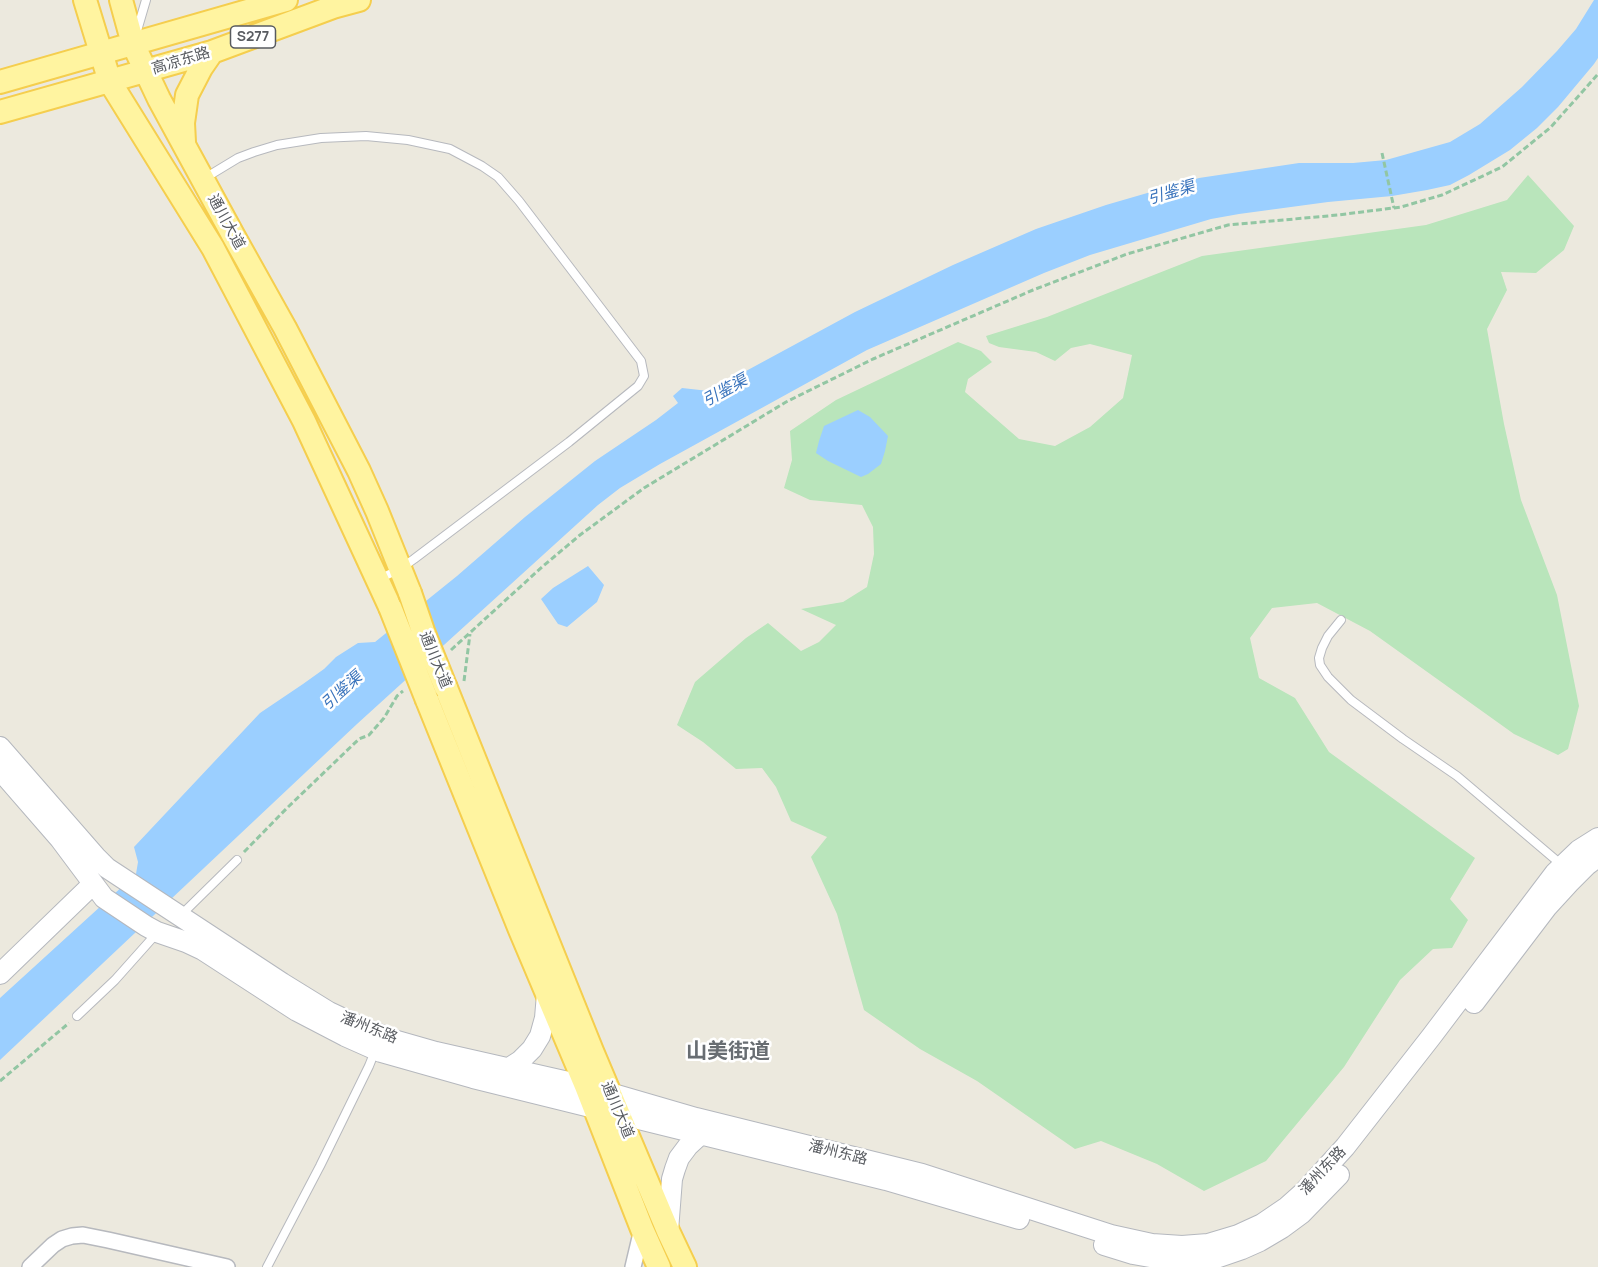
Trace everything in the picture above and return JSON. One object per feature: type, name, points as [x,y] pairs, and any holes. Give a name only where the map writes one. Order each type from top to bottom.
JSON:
[{"type":"main road","name":"通川大道","points":[[86,0],[110,82],[213,248],[304,421],[390,607],[586,1086],[619,1115],[685,1267]]},
{"type":"main road","name":"通川大道","points":[[121,0],[134,44],[146,71],[184,147],[285,328],[359,471],[410,593],[423,631],[455,687],[603,1102],[642,1229],[659,1267]]},
{"type":"main road","name":"高凉东路","points":[[0,82],[286,0]]},
{"type":"main road","name":"高凉东路","points":[[0,112],[212,52],[332,4],[359,0]]},
{"type":"main road","points":[[184,147],[183,123],[187,95],[212,52]]},
{"type":"main road","name":"潘州东路","points":[[0,747],[107,868],[282,983],[377,1042],[473,1078],[696,1118],[922,1174],[1111,1235],[1152,1244],[1182,1246],[1208,1244],[1238,1235],[1262,1224],[1287,1207],[1322,1174],[1346,1147],[1534,899],[1569,871],[1587,865],[1598,857]]},
{"type":"main road","name":"潘州东路","points":[[0,770],[60,839],[99,891],[152,929],[203,950],[297,1011],[345,1036],[436,1052],[586,1086]]},
{"type":"main road","name":"潘州东路","points":[[619,1115],[886,1180],[1133,1254],[1168,1260],[1196,1261],[1216,1258],[1260,1241],[1282,1228],[1321,1195],[1427,1064],[1547,908],[1579,850],[1598,838]]},
{"type":"main road","points":[[0,974],[99,891]]},
{"type":"main road","points":[[509,1068],[532,1049],[540,1036],[545,1018],[547,994]]},
{"type":"main road","points":[[668,1231],[672,1179],[675,1169],[679,1158],[701,1134]]},
{"type":"street","points":[[633,1267],[642,1229]]},
{"type":"street","points":[[30,1267],[62,1239],[83,1235],[227,1267]]},
{"type":"lane","points":[[134,44],[146,0]]},
{"type":"lane","points":[[203,180],[238,158],[254,152],[277,145],[321,138],[366,136],[408,140],[450,149],[498,177],[519,201],[641,361],[644,376],[638,386],[569,442],[400,569],[378,580]]},
{"type":"lane","points":[[1341,620],[1328,636],[1319,658],[1320,665],[1328,677],[1350,700],[1457,776],[1569,871]]},
{"type":"lane","points":[[174,913],[237,860]]},
{"type":"lane","points":[[77,1016],[115,980],[152,929]]},
{"type":"lane","points":[[267,1267],[369,1066],[377,1042]]},
{"type":"path","points":[[446,654],[580,535],[644,488],[786,402],[873,359],[1033,290],[1127,254],[1228,225],[1394,208],[1442,195],[1502,167],[1551,127],[1598,74]]},
{"type":"path","points":[[1382,153],[1394,208]]},
{"type":"path","points":[[455,687],[470,633]]},
{"type":"path","points":[[237,860],[359,739],[369,735],[375,729],[397,696],[405,689]]},
{"type":"path","points":[[0,1081],[77,1016]]},
{"type":"green space","points":[[1528,175],[1574,226],[1564,250],[1536,273],[1501,272],[1507,290],[1487,329],[1504,424],[1521,500],[1557,595],[1579,706],[1568,749],[1558,755],[1514,734],[1370,631],[1317,603],[1272,608],[1250,638],[1259,678],[1295,698],[1329,752],[1475,858],[1450,899],[1468,920],[1452,948],[1433,949],[1400,980],[1344,1067],[1266,1161],[1204,1191],[1157,1164],[1101,1141],[1075,1149],[977,1081],[920,1049],[864,1010],[837,914],[811,857],[827,837],[791,821],[776,787],[762,768],[736,769],[703,742],[677,725],[695,682],[746,638],[768,623],[801,651],[819,642],[836,625],[801,609],[843,602],[867,587],[874,554],[873,527],[862,505],[810,500],[784,488],[792,460],[790,431],[836,400],[958,342],[981,351],[992,362],[968,379],[965,392],[1019,439],[1055,446],[1090,427],[1123,398],[1132,355],[1090,344],[1071,348],[1055,361],[1036,352],[999,347],[989,343],[986,336],[1047,317],[1202,256],[1426,225],[1507,200]]},
{"type":"water","name":"引鉴渠","points":[[1594,0],[1598,0],[1598,58],[1594,64],[1537,128],[1510,150],[1450,185],[1392,196],[1328,202],[1211,219],[1090,255],[867,350],[620,488],[598,505],[357,724],[0,1060],[0,998],[136,874],[138,862],[134,847],[260,713],[358,643],[375,642],[595,461],[678,403],[673,396],[682,388],[709,391],[855,312],[953,265],[1036,229],[1106,205],[1199,178],[1299,163],[1353,163],[1386,160],[1450,142],[1480,124],[1522,87],[1576,29]]},
{"type":"water","points":[[858,410],[870,417],[888,436],[881,464],[861,477],[816,453],[824,426]]},
{"type":"water","points":[[588,566],[604,585],[597,602],[567,627],[558,624],[541,599],[553,588]]},
{"type":"district","name":"山美街道","points":[[728,1052]]}]
